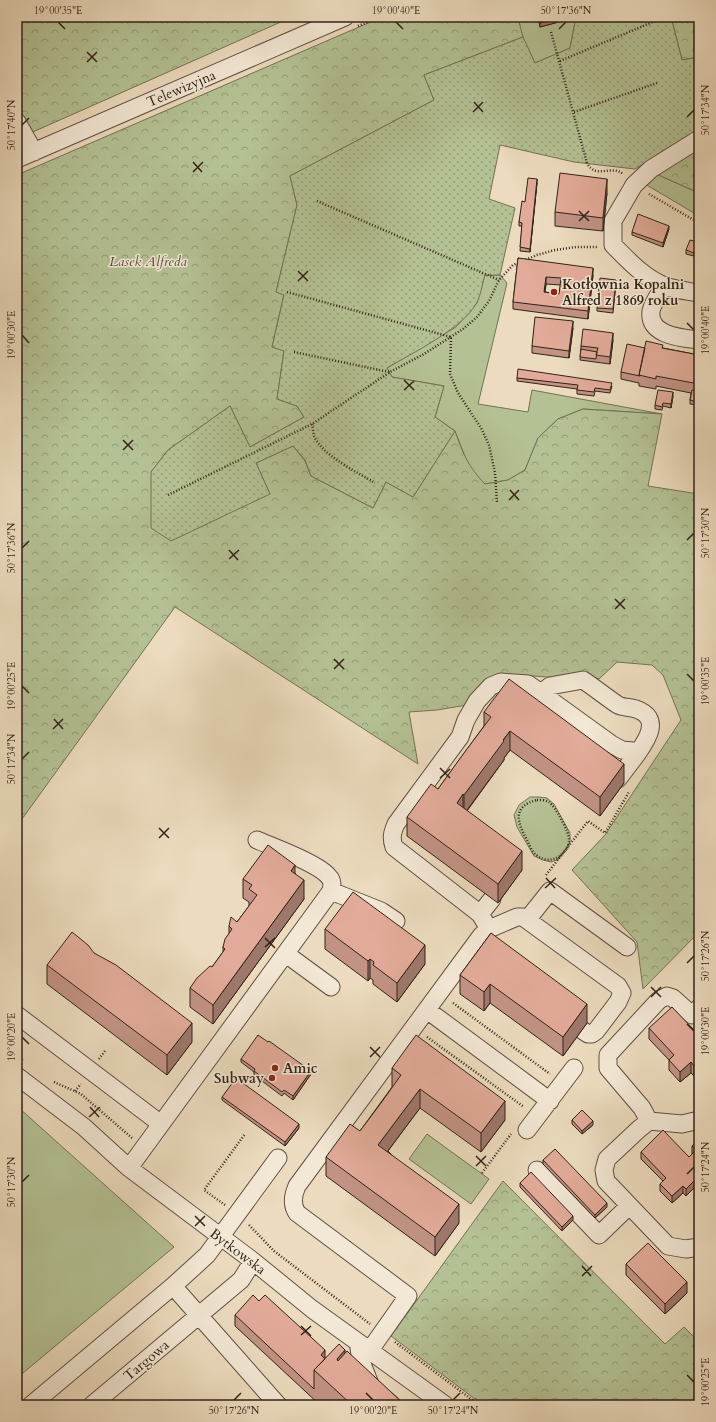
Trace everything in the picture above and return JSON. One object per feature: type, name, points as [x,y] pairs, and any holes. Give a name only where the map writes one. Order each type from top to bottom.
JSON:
[{"type":"street","name":"Telewizyjna","points":[[17,159],[345,17]]},
{"type":"street","points":[[17,122],[34,152]]},
{"type":"street","points":[[699,139],[651,169],[634,185],[613,221],[612,245],[640,272],[664,286],[699,293]]},
{"type":"street","points":[[664,286],[652,311],[652,322],[657,328],[667,334],[681,338],[699,340]]},
{"type":"street","points":[[541,693],[550,686],[583,680],[620,706],[637,709],[644,713],[649,720],[651,731],[647,740],[618,779]]},
{"type":"street","points":[[489,928],[480,914],[394,847],[392,840],[392,834],[396,824],[460,737],[466,720],[477,701],[491,686],[501,682],[528,684],[611,744],[622,750],[633,751],[637,754]]},
{"type":"street","points":[[129,1168],[286,954],[330,891],[332,884],[330,878],[325,872],[306,861],[257,840]]},
{"type":"street","points":[[330,891],[381,911],[396,921]]},
{"type":"street","points":[[527,920],[550,891],[627,947]]},
{"type":"street","points":[[480,914],[492,899]]},
{"type":"street","points":[[392,1405],[371,1386],[361,1361],[364,1346],[382,1332],[408,1296],[297,1213],[294,1209],[293,1200],[297,1186],[481,936],[489,928],[517,917],[523,917],[618,986],[622,993],[618,1002],[596,1031],[592,1034],[588,1034],[582,1030]]},
{"type":"street","points":[[286,954],[331,987]]},
{"type":"street","points":[[649,1121],[642,1108],[608,1068],[608,1056],[659,1000],[667,996],[673,998],[692,1015],[699,1008]]},
{"type":"street","points":[[427,1010],[550,1101]]},
{"type":"street","points":[[17,1015],[161,1124]]},
{"type":"street","points":[[521,1129],[550,1101],[574,1068]]},
{"type":"street","name":"Bytkowska","points":[[21,1070],[129,1168],[253,1261],[312,1309],[445,1405]]},
{"type":"street","points":[[699,1120],[682,1124],[649,1121],[638,1128],[607,1159],[604,1170],[606,1181],[668,1246],[686,1249],[699,1247]]},
{"type":"street","points":[[31,1405],[173,1286],[207,1255],[278,1158]]},
{"type":"street","points":[[537,1170],[600,1235],[629,1206]]},
{"type":"street","name":"Targowa","points":[[92,1405],[241,1280],[253,1261]]},
{"type":"street","points":[[173,1286],[278,1405]]},
{"type":"path","points":[[560,61],[655,21]]},
{"type":"path","points":[[551,32],[590,168],[595,171],[620,171],[634,185],[699,224]]},
{"type":"path","points":[[574,112],[657,83]]},
{"type":"path","points":[[317,201],[499,280]]},
{"type":"path","points":[[168,495],[312,424],[390,372],[424,354],[451,337],[477,317],[489,301],[499,280],[513,265],[536,255],[555,250],[612,245]]},
{"type":"path","points":[[287,292],[451,337]]},
{"type":"path","points":[[451,337],[450,374],[458,394],[481,428],[489,445],[495,473],[497,503]]},
{"type":"path","points":[[294,352],[390,372]]},
{"type":"path","points":[[312,424],[314,435],[330,455],[375,483]]},
{"type":"path","points":[[545,877],[568,848],[570,838],[554,807],[549,802],[542,800],[530,802],[524,806],[518,819],[520,827],[535,855],[543,859],[551,860],[559,858],[564,853],[588,821],[604,833],[633,787]]},
{"type":"path","points":[[452,1002],[554,1077]]},
{"type":"path","points":[[414,1027],[528,1110]]},
{"type":"path","points":[[102,1056],[105,1051]]},
{"type":"path","points":[[17,1053],[21,1070]]},
{"type":"path","points":[[48,1079],[75,1091],[90,1101],[129,1136],[144,1147]]},
{"type":"path","points":[[75,1091],[81,1083]]},
{"type":"path","points":[[482,1174],[521,1129]]},
{"type":"path","points":[[245,1134],[204,1190],[251,1226],[274,1252],[479,1405]]},
{"type":"green space","points":[[17,17],[292,17],[17,139]]},
{"type":"green space","name":"Lasek Alfreda","points":[[382,17],[519,17],[523,37],[424,75],[434,100],[290,176],[297,205],[276,292],[284,294],[272,347],[284,350],[277,399],[297,406],[304,417],[250,447],[230,406],[168,450],[151,472],[270,494],[256,463],[293,446],[305,461],[311,476],[373,508],[386,482],[413,497],[455,431],[460,446],[467,459],[485,484],[508,480],[525,470],[538,438],[558,419],[583,409],[662,414],[648,486],[699,494],[699,932],[643,989],[637,942],[572,870],[605,835],[681,720],[663,675],[652,665],[617,662],[599,679],[584,674],[561,678],[507,674],[488,678],[467,705],[437,710],[409,712],[418,764],[175,607],[17,826],[17,175]]},
{"type":"green space","points":[[519,17],[576,17],[570,48],[535,63],[522,35]]},
{"type":"green space","points":[[576,17],[671,17],[682,60],[699,57],[699,132],[635,169],[574,162],[500,145],[489,199],[515,208],[500,275],[485,275],[478,301],[460,322],[436,340],[387,368],[392,377],[444,386],[435,417],[455,431],[413,497],[386,482],[373,508],[311,476],[305,460],[293,446],[256,463],[270,494],[171,541],[151,528],[151,472],[168,450],[230,406],[250,447],[304,417],[297,406],[277,399],[284,351],[272,347],[284,295],[276,292],[297,205],[290,176],[434,100],[424,75],[523,37],[535,63],[570,48]]},
{"type":"green space","points":[[671,17],[699,17],[699,57],[682,60]]},
{"type":"green space","points":[[699,144],[699,193],[654,173]]},
{"type":"green space","points":[[654,173],[699,193],[699,216],[645,184]]},
{"type":"green space","points":[[485,275],[500,275],[507,283],[478,404],[528,412],[532,390],[662,414],[583,409],[558,419],[538,438],[525,470],[508,480],[485,484],[474,474],[466,459],[455,431],[435,417],[444,386],[392,377],[387,368],[456,327],[477,303]]},
{"type":"green space","points":[[530,797],[547,798],[554,804],[570,833],[570,842],[559,859],[551,862],[534,856],[517,827],[514,815],[519,805]]},
{"type":"green space","points":[[19,1108],[174,1247],[17,1378],[17,1110]]},
{"type":"green space","points":[[427,1134],[489,1179],[471,1204],[409,1159]]},
{"type":"green space","points":[[503,1181],[665,1344],[684,1327],[699,1342],[699,1405],[483,1405],[391,1336]]},
{"type":"building","points":[[539,17],[564,17],[540,23]]},
{"type":"building","points":[[560,173],[607,179],[603,218],[555,212]]},
{"type":"building","points":[[528,178],[537,179],[530,249],[520,247],[522,223],[519,222],[522,201],[525,202]]},
{"type":"building","points":[[638,214],[669,226],[663,243],[632,232]]},
{"type":"building","points":[[690,240],[698,242],[694,253],[686,250]]},
{"type":"building","points":[[518,258],[593,268],[588,311],[513,302]],"holes":[[[546,277],[561,278],[559,294],[544,292]]]},
{"type":"building","points":[[600,278],[616,280],[613,309],[597,308]]},
{"type":"building","points":[[535,317],[573,321],[569,351],[532,346]]},
{"type":"building","points":[[583,329],[613,333],[610,357],[596,355],[598,348],[581,346]]},
{"type":"building","points":[[646,341],[663,345],[662,348],[699,355],[699,384],[656,376],[656,379],[639,375]]},
{"type":"building","points":[[627,344],[645,348],[640,376],[621,372]]},
{"type":"building","points":[[581,349],[597,352],[596,359],[580,357]]},
{"type":"building","points":[[518,369],[612,383],[610,390],[595,388],[594,392],[577,390],[578,385],[517,378]]},
{"type":"building","points":[[658,390],[673,392],[671,404],[663,403],[662,407],[655,405]]},
{"type":"building","points":[[692,390],[696,391],[695,395],[698,395],[697,402],[690,400]]},
{"type":"building","points":[[509,679],[624,764],[600,797],[510,731],[457,803],[522,851],[498,884],[407,817],[431,784],[438,789],[491,717],[484,712]]},
{"type":"building","points":[[268,845],[295,865],[291,871],[304,880],[213,1005],[190,988],[197,978],[210,966],[212,967],[225,949],[223,947],[225,939],[232,929],[229,926],[231,917],[237,922],[257,895],[249,889],[252,885],[243,879]]},
{"type":"building","points":[[353,892],[425,945],[397,983],[373,965],[374,962],[370,959],[368,961],[325,929]]},
{"type":"building","points":[[72,932],[88,945],[94,953],[116,965],[192,1023],[167,1055],[47,965]]},
{"type":"building","points":[[491,933],[587,1004],[563,1037],[490,984],[484,992],[460,975]]},
{"type":"building","points":[[672,1007],[697,1033],[699,1031],[699,1061],[694,1066],[691,1062],[680,1072],[669,1060],[674,1055],[649,1028]]},
{"type":"building","name":"Amic","points":[[258,1035],[268,1042],[269,1041],[311,1071],[293,1096],[284,1090],[282,1092],[241,1059]]},
{"type":"building","points":[[416,1035],[505,1101],[481,1133],[420,1089],[378,1145],[459,1204],[435,1237],[326,1157],[350,1124],[360,1131],[381,1103],[401,1075],[392,1068]]},
{"type":"building","points":[[236,1078],[299,1124],[285,1142],[222,1097]]},
{"type":"building","points":[[582,1110],[593,1121],[582,1131],[572,1120]]},
{"type":"building","points":[[663,1130],[689,1157],[694,1152],[699,1157],[699,1169],[695,1174],[698,1177],[686,1189],[683,1186],[672,1196],[660,1184],[666,1178],[641,1152]]},
{"type":"building","points":[[699,1139],[699,1153],[692,1146]]},
{"type":"building","points":[[555,1149],[607,1203],[595,1215],[543,1160]]},
{"type":"building","points":[[531,1172],[573,1216],[562,1227],[520,1183]]},
{"type":"building","points":[[648,1243],[687,1282],[665,1304],[626,1264]]},
{"type":"building","points":[[253,1295],[259,1301],[265,1295],[325,1350],[321,1355],[325,1359],[314,1370],[314,1389],[235,1315]]},
{"type":"building","points":[[339,1344],[345,1350],[337,1359],[338,1361],[347,1351],[405,1405],[352,1405],[314,1370]]},
{"type":"place","name":"Kotłownia Kopalni Alfred z 1869 roku","points":[[554,292]]},
{"type":"place","name":"Amic","points":[[275,1068]]},
{"type":"place","name":"Subway","points":[[272,1078]]}]
